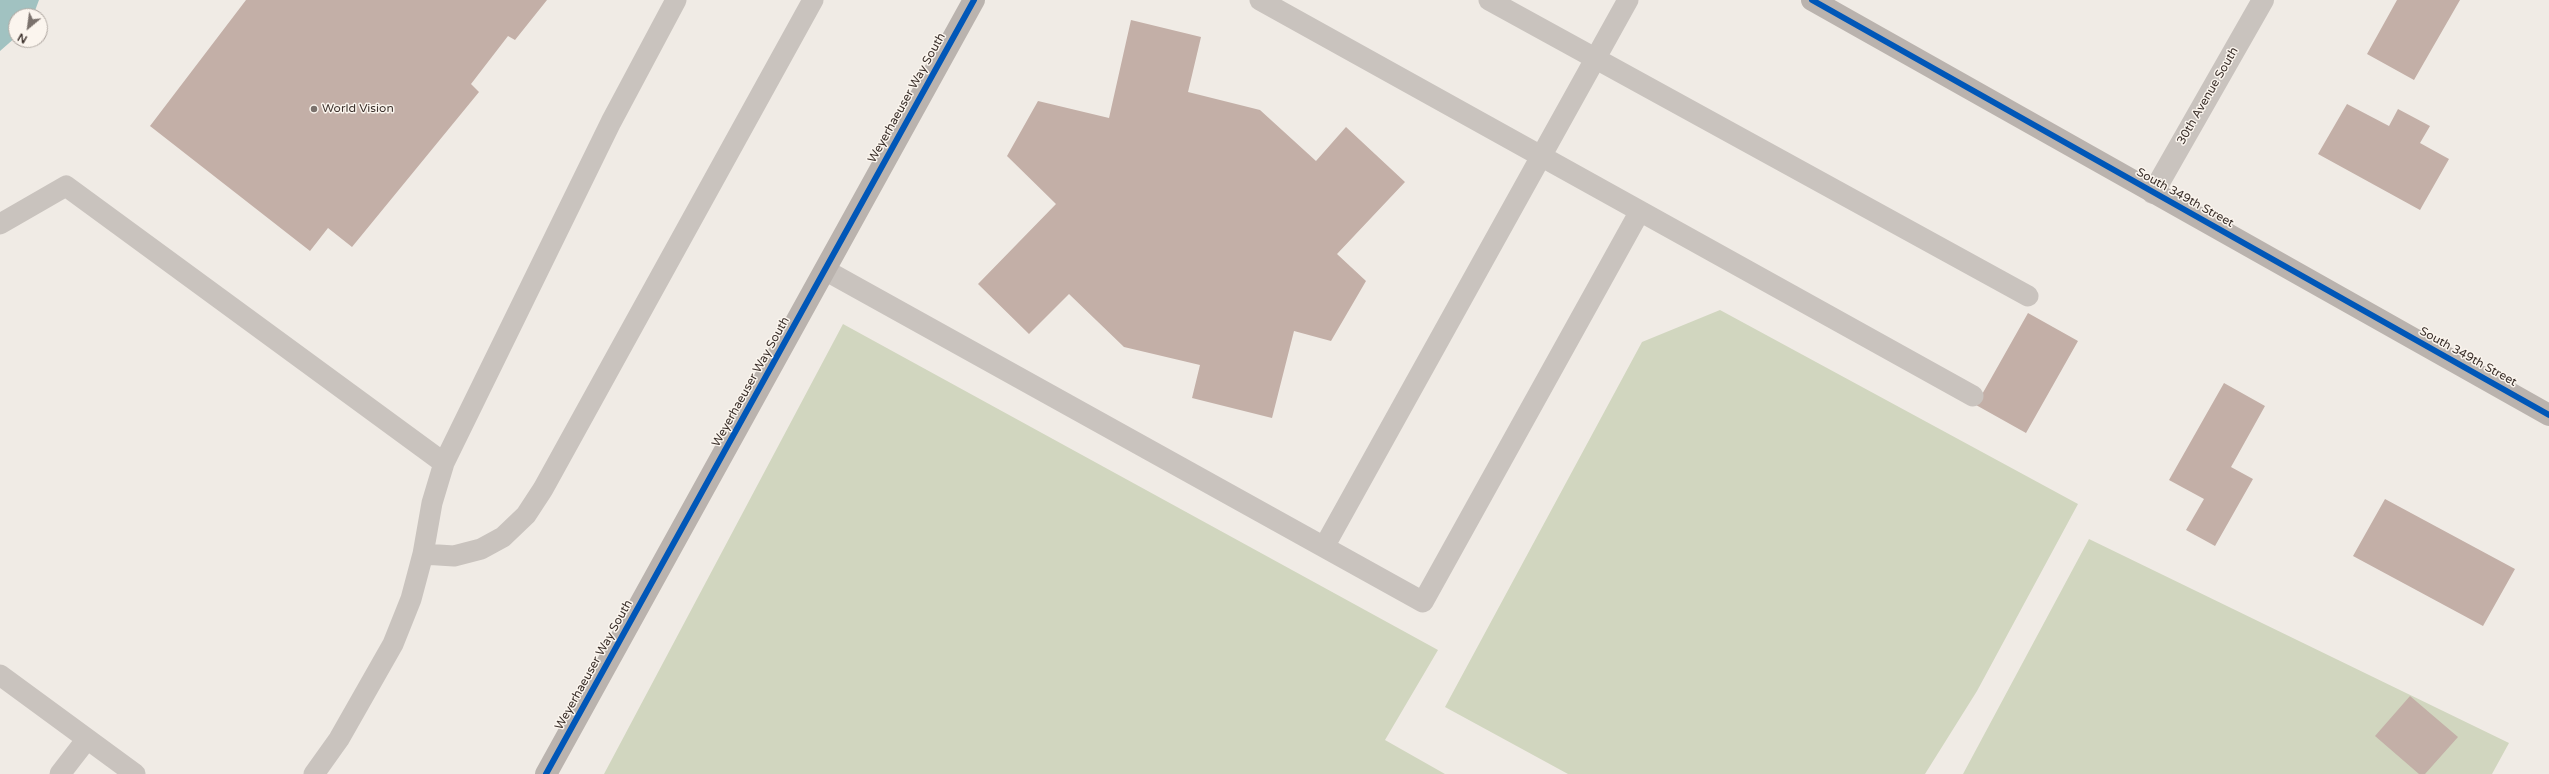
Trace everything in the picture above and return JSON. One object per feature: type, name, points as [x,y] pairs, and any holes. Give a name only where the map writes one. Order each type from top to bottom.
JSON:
[{"type":"street","name":"Weyerhaeuser Way South","points":[[546,774],[974,0]]},
{"type":"street","name":"South 349th Street","points":[[1812,0],[2549,415]]},
{"type":"street","name":"30th Avenue South","points":[[2153,193],[2263,0]]},
{"type":"lane","points":[[314,774],[347,726],[393,644],[411,599],[423,554],[432,503],[444,463],[611,122],[676,0]]},
{"type":"lane","points":[[423,554],[454,556],[481,548],[503,536],[526,515],[543,489],[813,0]]},
{"type":"lane","points":[[1260,0],[1974,396]]},
{"type":"lane","points":[[1489,0],[2028,296]]},
{"type":"lane","points":[[1324,547],[1628,0]]},
{"type":"lane","points":[[0,224],[66,186],[444,463]]},
{"type":"lane","points":[[825,270],[1423,602],[1640,211]]},
{"type":"lane","points":[[0,675],[135,774]]},
{"type":"lane","points":[[60,774],[87,739]]},
{"type":"green space","points":[[1720,310],[2078,504],[1977,691],[1925,774],[1568,774],[1445,707],[1642,342]]},
{"type":"green space","points":[[843,324],[1438,650],[1385,740],[1445,774],[604,774]]},
{"type":"green space","points":[[2089,539],[2509,743],[2492,774],[1963,774]]},
{"type":"water","points":[[0,0],[39,0],[36,8],[8,8],[8,44],[0,51]]},
{"type":"building","name":"World Vision","points":[[246,0],[547,0],[515,40],[508,36],[471,84],[479,92],[352,247],[328,228],[310,251],[150,126]]},
{"type":"building","points":[[2397,0],[2460,0],[2414,80],[2367,54]]},
{"type":"building","points":[[1131,20],[1201,37],[1188,92],[1260,110],[1316,161],[1346,127],[1405,182],[1337,254],[1366,281],[1331,341],[1294,331],[1272,418],[1192,398],[1200,365],[1124,347],[1069,294],[1029,334],[978,284],[1056,204],[1007,156],[1038,101],[1109,118]]},
{"type":"building","points":[[2347,104],[2389,126],[2398,109],[2430,126],[2420,143],[2449,159],[2420,210],[2318,154]]},
{"type":"building","points":[[2028,313],[2078,341],[2026,433],[1976,405]]},
{"type":"building","points":[[2224,383],[2265,406],[2231,467],[2253,479],[2215,546],[2186,530],[2204,499],[2169,480]]},
{"type":"building","points":[[2385,499],[2515,569],[2483,626],[2353,556]]},
{"type":"building","points":[[2410,696],[2458,737],[2425,774],[2419,774],[2375,736]]},
{"type":"cycle path","points":[[546,774],[974,0]]},
{"type":"cycle path","points":[[1812,0],[2549,415]]},
{"type":"place","name":"World Vision","points":[[314,109]]}]
